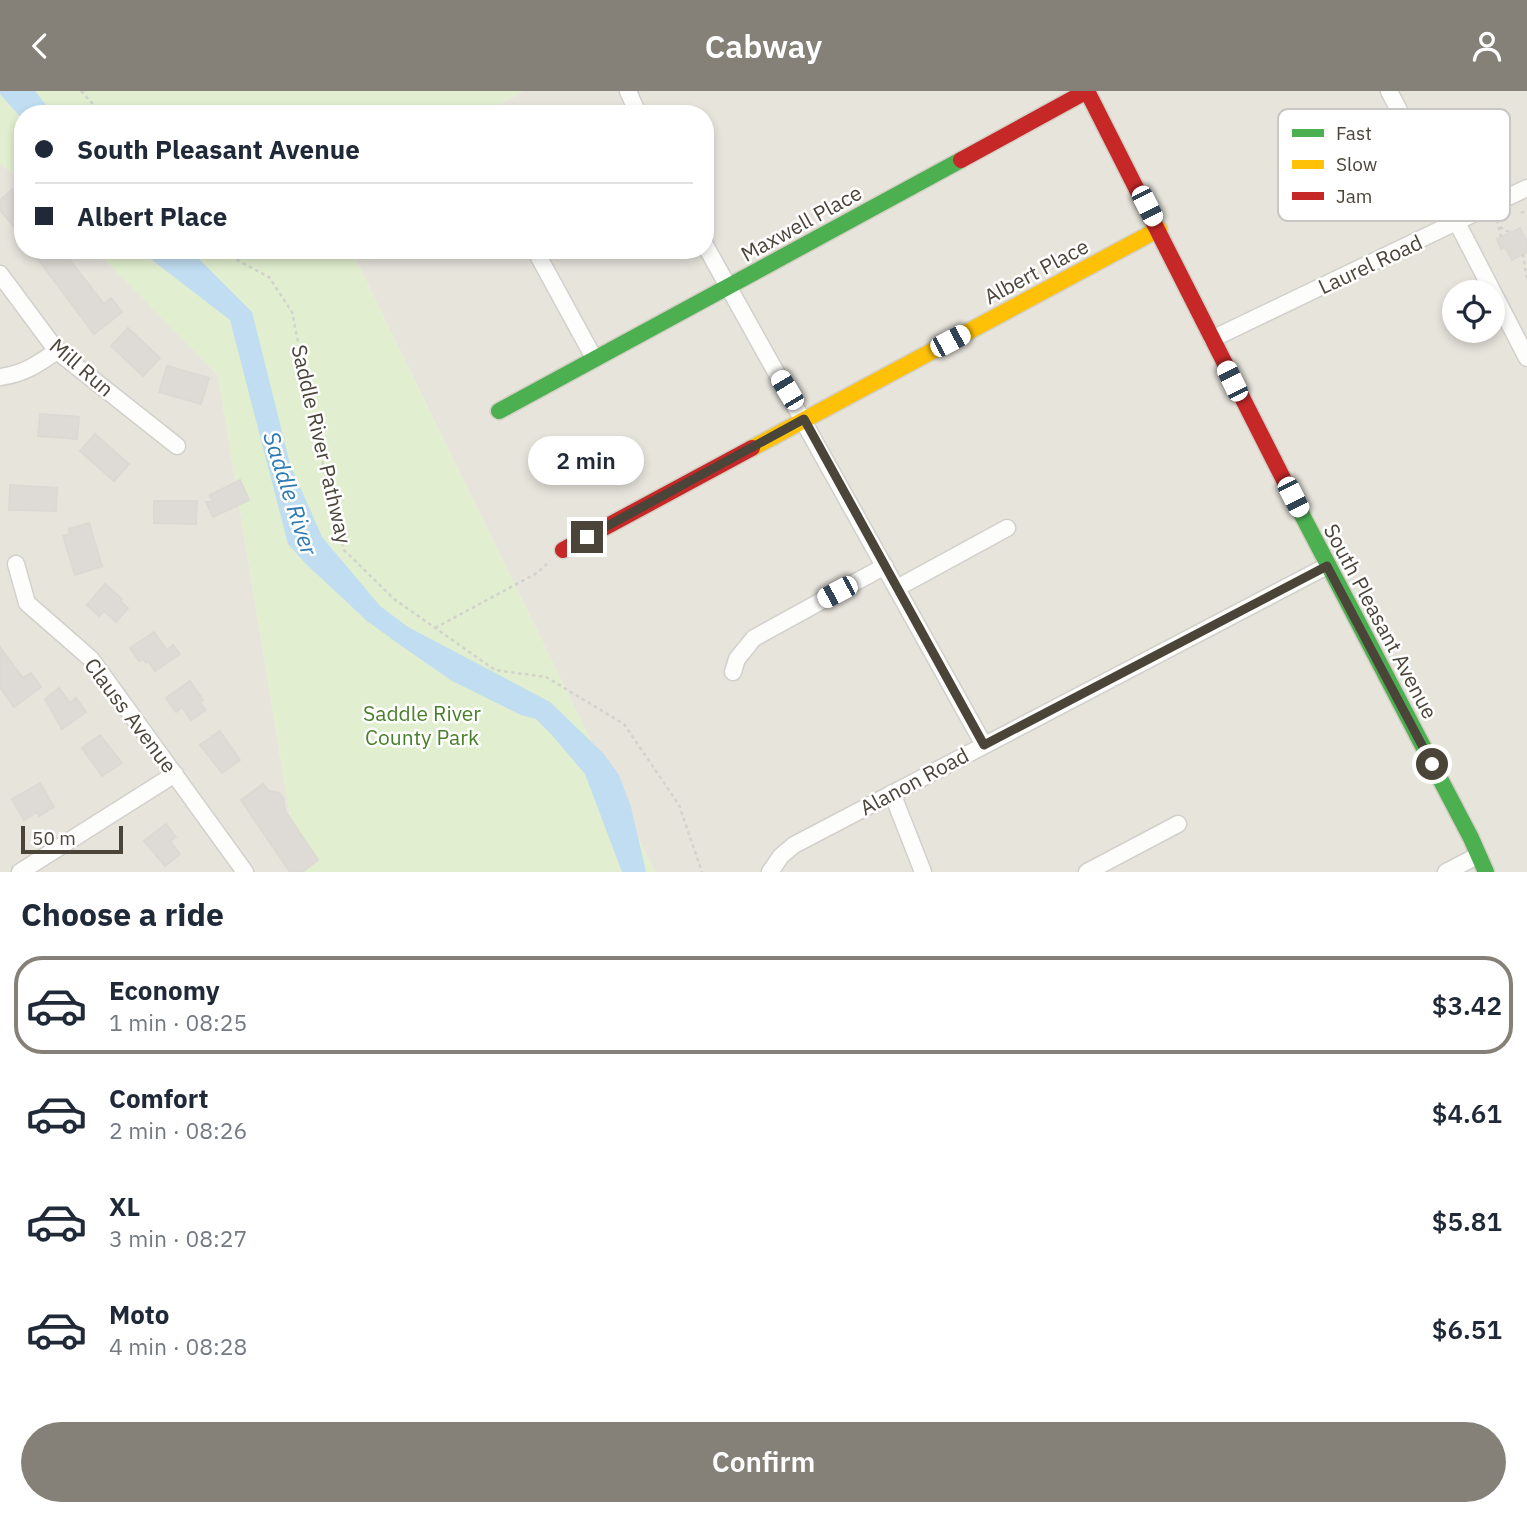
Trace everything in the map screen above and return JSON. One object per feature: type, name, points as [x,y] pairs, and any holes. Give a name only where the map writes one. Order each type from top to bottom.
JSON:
[{"type":"street","name":"South Pleasant Avenue","points":[[1087,91],[1327,566],[1471,838],[1486,872]]},
{"type":"street","name":"Maxwell Place","points":[[499,411],[1087,91]]},
{"type":"street","points":[[1389,91],[1398,109]]},
{"type":"street","name":"Laurel Road","points":[[1510,196],[1527,188]]},
{"type":"street","points":[[1458,222],[1527,358]]},
{"type":"street","name":"Laurel Road","points":[[1212,339],[1458,222]]},
{"type":"street","name":"Albert Place","points":[[563,550],[1159,229]]},
{"type":"street","points":[[540,259],[594,358]]},
{"type":"street","points":[[712,259],[984,745]]},
{"type":"street","name":"Mill Run","points":[[0,274],[57,351],[177,446]]},
{"type":"street","points":[[0,377],[30,370],[57,351]]},
{"type":"street","points":[[897,587],[1007,528]]},
{"type":"street","name":"Clauss Avenue","points":[[16,563],[27,603],[91,659],[245,872]]},
{"type":"street","points":[[733,672],[737,659],[754,638],[885,566]]},
{"type":"street","name":"Alanon Road","points":[[770,872],[781,856],[794,845],[1327,566]]},
{"type":"street","points":[[20,872],[175,774]]},
{"type":"street","points":[[892,793],[923,872]]},
{"type":"street","points":[[1087,872],[1178,824]]},
{"type":"street","points":[[1446,872],[1478,856]]},
{"type":"path","points":[[81,91],[94,105]]},
{"type":"path","points":[[1521,213],[1527,210]]},
{"type":"path","points":[[1498,221],[1501,237]]},
{"type":"path","points":[[1500,227],[1510,231]]},
{"type":"path","points":[[1522,254],[1527,280]]},
{"type":"path","name":"Saddle River Pathway","points":[[235,259],[269,277],[292,312],[326,479],[344,550],[394,599],[495,670],[546,677],[624,723],[679,805],[702,872]]},
{"type":"path","points":[[435,628],[537,573],[563,550]]},
{"type":"shaded area","points":[[524,91],[1527,91],[1527,872],[655,872],[355,259],[714,259],[714,105],[498,105]]},
{"type":"shaded area","points":[[0,163],[14,175],[14,259],[104,259],[218,375],[299,872],[0,872]]},
{"type":"green space","points":[[0,91],[524,91],[498,105],[14,105],[14,175],[0,163]]},
{"type":"green space","name":"Saddle River County Park","points":[[104,259],[355,259],[655,872],[299,872],[218,375]]},
{"type":"water","points":[[0,91],[35,91],[46,105],[14,105],[14,110]]},
{"type":"water","name":"Saddle River","points":[[151,259],[199,259],[252,312],[290,464],[322,537],[380,606],[408,627],[550,702],[604,754],[619,775],[631,807],[646,872],[622,872],[585,774],[536,719],[521,715],[452,681],[396,642],[367,621],[288,544],[230,320]]},
{"type":"building","points":[[14,190],[14,227],[0,210],[0,200]]},
{"type":"building","points":[[1520,228],[1527,242],[1527,252],[1512,260],[1505,247],[1501,249],[1497,239]]},
{"type":"building","points":[[38,259],[69,259],[104,304],[111,298],[122,312],[94,334]]},
{"type":"building","points":[[128,328],[160,358],[143,376],[111,346]]},
{"type":"building","points":[[167,366],[209,378],[201,404],[159,392]]},
{"type":"building","points":[[40,414],[79,417],[77,439],[38,436]]},
{"type":"building","points":[[95,434],[129,464],[114,481],[80,451]]},
{"type":"building","points":[[240,480],[249,500],[213,517],[206,502],[213,502],[210,495]]},
{"type":"building","points":[[10,485],[57,488],[56,511],[9,510]]},
{"type":"building","points":[[154,501],[197,501],[196,524],[154,523]]},
{"type":"building","points":[[89,523],[102,566],[75,575],[63,536],[70,534],[69,529]]},
{"type":"building","points":[[105,584],[128,608],[116,622],[104,611],[99,616],[87,605]]},
{"type":"building","points":[[154,632],[167,650],[173,645],[180,654],[155,671],[148,661],[139,661],[130,648]]},
{"type":"building","points":[[0,647],[23,678],[31,673],[41,687],[14,707],[0,687]]},
{"type":"building","points":[[190,681],[203,700],[200,702],[206,710],[191,720],[182,707],[176,712],[166,698]]},
{"type":"building","points":[[59,688],[70,703],[76,698],[86,712],[62,729],[45,699]]},
{"type":"building","points":[[220,731],[240,760],[222,773],[200,745]]},
{"type":"building","points":[[100,735],[122,763],[102,776],[82,748]]},
{"type":"building","points":[[40,783],[54,807],[39,816],[37,812],[24,820],[12,799]]},
{"type":"building","points":[[263,784],[269,791],[279,793],[283,798],[285,811],[318,860],[302,872],[290,872],[241,800]]},
{"type":"building","points":[[166,824],[176,837],[170,841],[180,854],[165,866],[144,841]]},
{"type":"traffic: fast","points":[[499,411],[961,160]]},
{"type":"traffic: fast","points":[[1290,492],[1471,838],[1486,872]]},
{"type":"traffic: slow","points":[[752,448],[1159,229]]},
{"type":"traffic: jam","points":[[1087,91],[1290,492]]},
{"type":"traffic: jam","points":[[961,160],[1087,91]]},
{"type":"traffic: jam","points":[[563,550],[752,448]]},
{"type":"route","points":[[587,537],[804,419],[984,745],[1327,566],[1432,764]]}]
